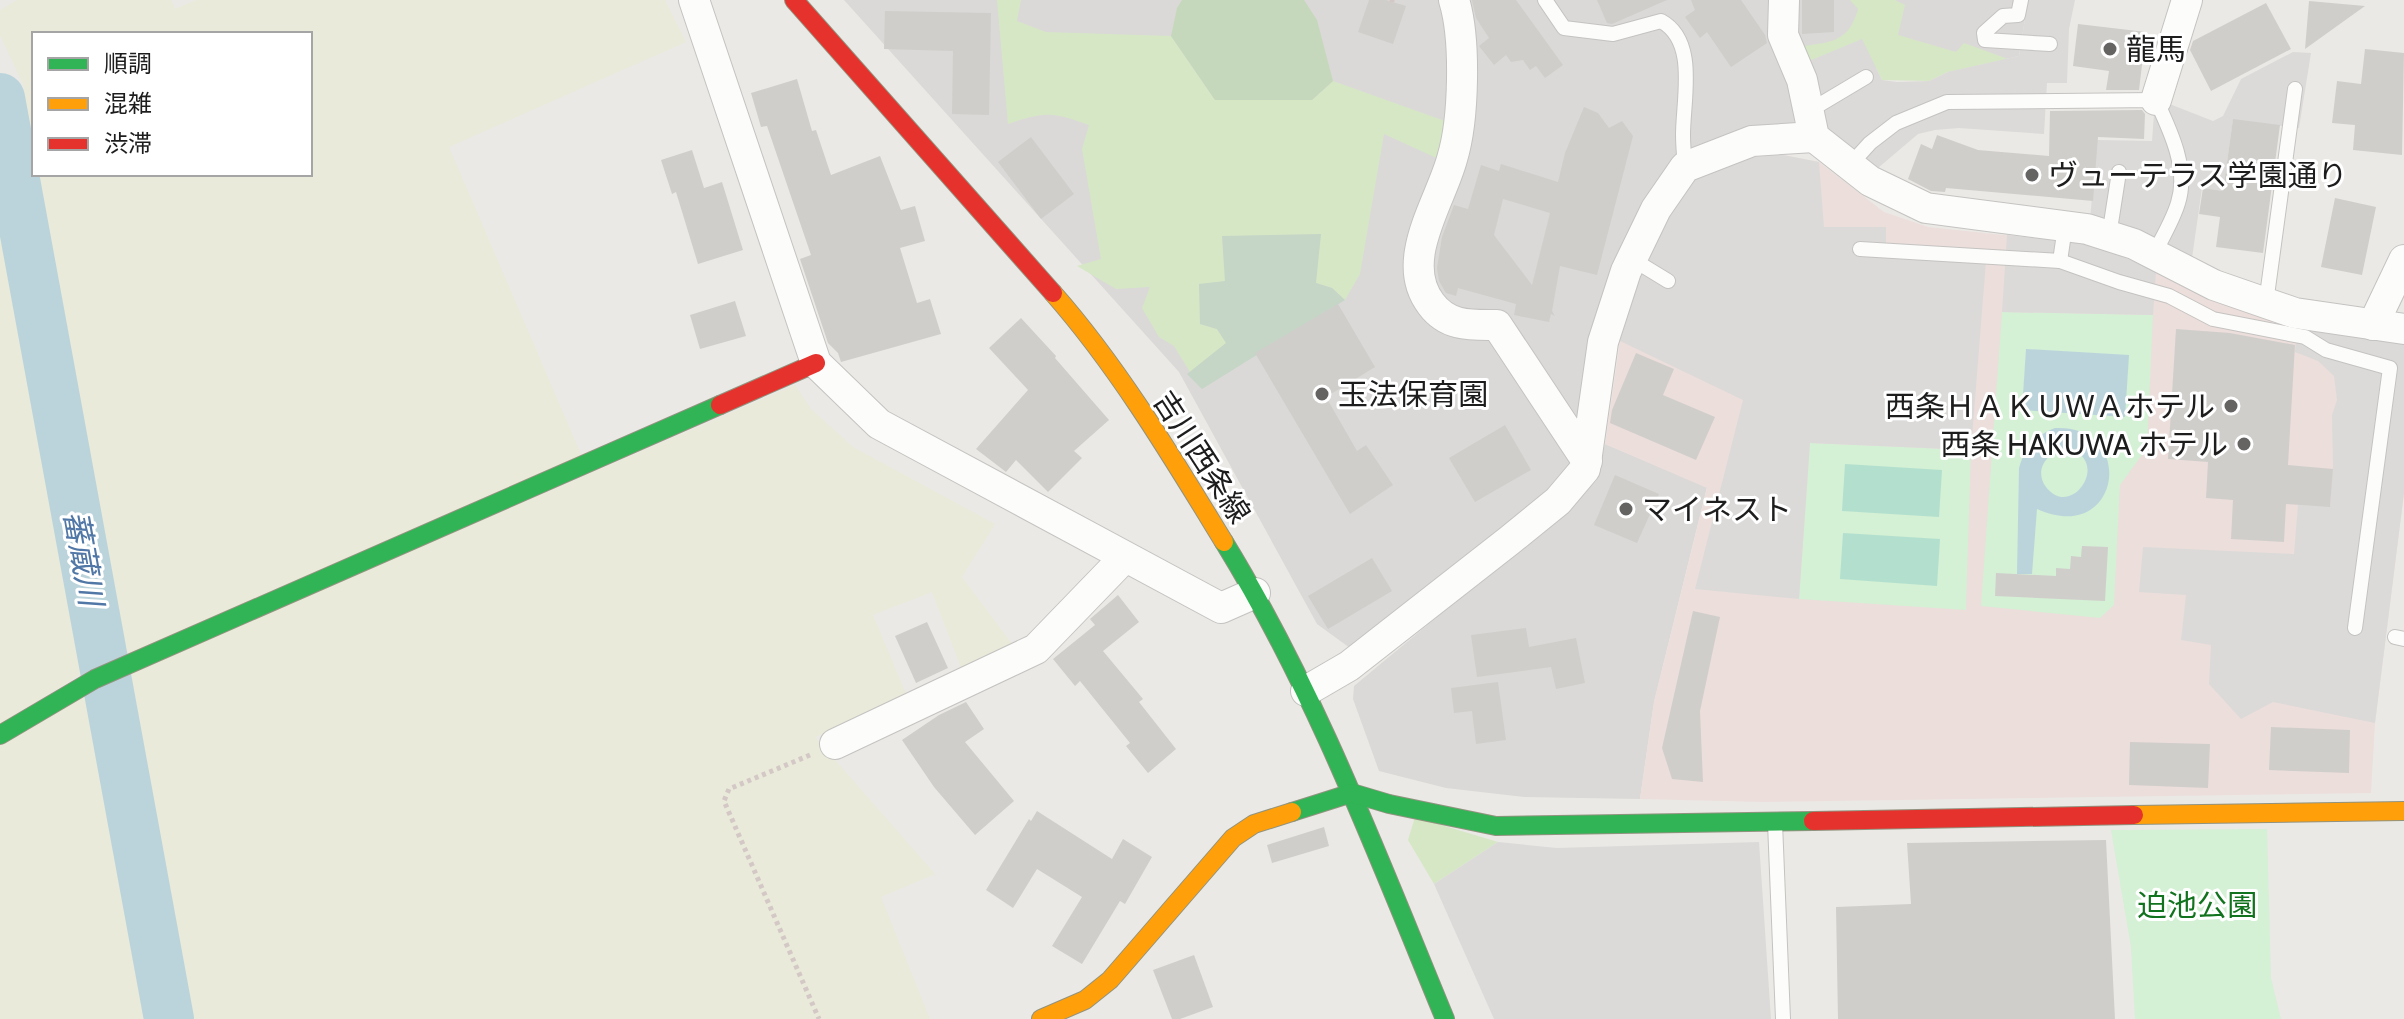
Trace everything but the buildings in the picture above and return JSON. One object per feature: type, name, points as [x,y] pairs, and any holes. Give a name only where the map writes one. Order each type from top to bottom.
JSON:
[{"type":"street","points":[[694,0],[816,363],[879,424],[1124,558],[1221,608],[1255,593]]},
{"type":"street","name":"吉川西条線","points":[[794,0],[1076,319],[1170,454],[1255,593],[1306,691],[1352,793],[1445,1019]]},
{"type":"street","points":[[1454,0],[1460,19],[1461,104],[1453,158],[1418,259],[1423,294],[1438,313],[1456,324],[1497,325],[1587,461]]},
{"type":"street","points":[[1784,0],[1783,35],[1802,80],[1811,124],[1870,181],[1926,208],[2087,229],[2154,254],[2214,285],[2295,313],[2404,329]]},
{"type":"street","points":[[2156,100],[2187,0]]},
{"type":"street","points":[[1306,691],[1349,666],[1558,501],[1585,469],[1603,342],[1632,259],[1656,209],[1685,167],[1752,141],[1811,124]]},
{"type":"street","points":[[2373,325],[2404,260]]},
{"type":"street","points":[[0,735],[95,679],[816,363]]},
{"type":"street","points":[[835,744],[1036,649],[1124,558]]},
{"type":"street","points":[[1041,1019],[1085,1000],[1110,980],[1233,838],[1254,824],[1352,793],[1389,804],[1496,826],[2404,811]]},
{"type":"lane","points":[[1545,0],[1564,28],[1613,34],[1661,21],[1671,26],[1682,48],[1686,74],[1685,167]]},
{"type":"lane","points":[[2021,0],[2018,15],[2003,16],[1984,33],[1985,40],[2050,44]]},
{"type":"lane","points":[[1811,124],[1866,77]]},
{"type":"lane","points":[[2266,303],[2295,89]]},
{"type":"lane","points":[[1850,165],[1870,143],[1896,123],[1947,102],[2156,100],[2169,128],[2180,165],[2180,189],[2179,201],[2154,254]]},
{"type":"lane","points":[[2109,236],[2119,172]]},
{"type":"lane","points":[[2060,261],[2065,227]]},
{"type":"lane","points":[[1860,249],[2060,261],[2169,296],[2213,319],[2305,337],[2326,350],[2390,368],[2355,628]]},
{"type":"lane","points":[[1632,259],[1668,281]]},
{"type":"lane","points":[[1775,823],[1783,1019]]},
{"type":"path","points":[[819,1019],[724,801],[729,789],[835,744]]},
{"type":"shaded area","points":[[844,0],[1440,0],[1450,45],[1443,160],[1417,295],[1488,339],[1519,375],[1571,460],[1569,474],[1350,648],[1317,624],[1179,372]]},
{"type":"shaded area","points":[[1460,0],[1775,0],[1775,52],[1797,110],[1793,128],[1666,173],[1581,431],[1533,352],[1505,320],[1440,307],[1428,264]]},
{"type":"shaded area","points":[[1790,0],[2028,0],[2019,56],[1948,72],[1802,64]]},
{"type":"shaded area","points":[[2028,0],[2075,0],[2069,29],[2067,83],[2047,83],[2044,134],[1959,128],[1935,130],[1918,134],[1878,168],[1824,131],[1802,64],[1862,39],[1882,80],[1897,82],[1929,81],[1948,72],[2019,56]]},
{"type":"shaded area","points":[[2293,52],[2311,53],[2299,128],[2233,120],[2223,191],[2202,188],[2192,258],[2090,220],[2097,140],[2152,141],[2154,114],[2167,103],[2213,121],[2223,116],[2241,79]]},
{"type":"shaded area","points":[[1783,155],[1819,162],[1884,212],[1928,227],[2097,245],[2236,309],[2302,330],[2404,344],[2404,493],[2375,723],[2371,793],[1765,802],[1640,799],[1654,702],[1707,488],[1605,444],[1620,341],[1641,274],[1696,179],[1752,157]]},
{"type":"shaded area","points":[[1783,155],[1819,162],[1824,227],[1886,227],[1886,252],[1986,261],[1971,450],[1810,443],[1799,599],[1695,589],[1743,400],[1620,341],[1641,274],[1675,201],[1696,179],[1727,164],[1752,157]]},
{"type":"shaded area","points":[[2007,235],[2097,245],[2156,272],[2153,315],[2002,312]]},
{"type":"shaded area","points":[[2302,330],[2404,344],[2404,493],[2375,723],[2273,702],[2241,719],[2209,684],[2211,645],[2181,640],[2186,595],[2139,592],[2143,547],[2294,554],[2298,505],[2330,506],[2332,415],[2337,400],[2334,376],[2318,361],[2295,352],[2296,336]]},
{"type":"shaded area","points":[[1605,444],[1707,487],[1654,702],[1640,799],[1524,797],[1446,788],[1379,771],[1353,699],[1354,686],[1596,481]]},
{"type":"shaded area","points":[[1498,842],[1557,848],[1759,842],[1771,1019],[1494,1019],[1434,884]]},
{"type":"green space","points":[[17,0],[171,0],[175,9],[196,0],[665,0],[686,42],[449,147],[583,459],[118,659],[38,176],[312,176],[312,32],[32,32],[32,140],[23,84],[0,35],[0,10]]},
{"type":"green space","points":[[997,0],[1021,0],[1017,21],[1046,32],[1171,36],[1215,100],[1312,100],[1333,81],[1445,121],[1443,161],[1384,134],[1360,274],[1345,300],[1332,288],[1315,283],[1225,281],[1201,324],[1217,329],[1227,343],[1190,372],[1174,346],[1159,337],[1142,308],[1150,287],[1116,289],[1077,266],[1101,259],[1082,149],[1089,125],[1049,115],[1008,124]]},
{"type":"green space","points":[[1182,0],[1304,0],[1317,20],[1333,81],[1312,100],[1215,100],[1171,36],[1177,8]]},
{"type":"green space","points":[[1850,0],[1895,0],[1905,5],[1898,35],[1956,52],[1964,43],[2008,59],[1948,72],[1929,81],[1882,80],[1862,40],[1802,64],[1795,47],[1835,40],[1849,29],[1858,9]]},
{"type":"green space","points":[[0,163],[86,671],[0,724]]},
{"type":"green space","points":[[1321,234],[1316,283],[1332,288],[1345,300],[1202,389],[1187,374],[1226,343],[1217,329],[1200,324],[1199,284],[1225,281],[1222,236]]},
{"type":"green space","points":[[2002,312],[2153,315],[2147,448],[2120,485],[2114,605],[2100,618],[1981,606]]},
{"type":"green space","points":[[795,385],[811,409],[853,447],[995,524],[962,577],[1015,648],[962,670],[932,592],[873,615],[909,701],[815,737],[935,874],[881,897],[930,1019],[176,1019],[117,678]]},
{"type":"green space","points":[[1810,443],[1971,450],[1966,610],[1799,599]]},
{"type":"green space","points":[[1845,464],[1942,470],[1939,517],[1842,511]]},
{"type":"green space","points":[[1843,533],[1940,539],[1937,586],[1840,579]]},
{"type":"green space","points":[[97,689],[150,1019],[0,1019],[0,745]]},
{"type":"green space","points":[[1415,817],[1498,842],[1434,884],[1408,840]]},
{"type":"green space","name":"迫池公園","points":[[2267,829],[2271,978],[2281,1019],[2135,1019],[2131,947],[2111,830]]},
{"type":"water","points":[[2026,349],[2129,355],[2125,417],[2022,410]]},
{"type":"water","points":[[2055,428],[2082,432],[2099,444],[2108,462],[2109,481],[2101,499],[2087,512],[2065,516],[2037,509],[2032,574],[2017,574],[2019,468],[2032,443]],"holes":[[[2064,449],[2079,454],[2086,462],[2084,483],[2077,492],[2067,497],[2057,496],[2043,481],[2044,464],[2052,454]]]},
{"type":"waterway","name":"蕃蔵川","points":[[0,98],[169,1019]]},
{"type":"traffic: fast","points":[[0,735],[95,679],[720,405]]},
{"type":"traffic: fast","points":[[1224,542],[1317,716],[1445,1019]]},
{"type":"traffic: fast","points":[[1292,812],[1352,793],[1389,804],[1496,826],[1813,821]]},
{"type":"traffic: slow","points":[[1053,293],[1122,382],[1224,542]]},
{"type":"traffic: slow","points":[[2134,815],[2404,811]]},
{"type":"traffic: slow","points":[[1041,1019],[1085,1000],[1110,980],[1233,838],[1254,824],[1292,812]]},
{"type":"traffic: jam","points":[[794,0],[1053,293]]},
{"type":"traffic: jam","points":[[720,405],[816,363]]},
{"type":"traffic: jam","points":[[1813,821],[2134,815]]},
{"type":"place","name":"龍馬","points":[[2110,49]]},
{"type":"place","name":"ヴューテラス学園通り","points":[[2032,175]]},
{"type":"place","name":"玉法保育園","points":[[1322,394]]},
{"type":"place","name":"西条ＨＡＫＵＷＡホテル","points":[[2231,406]]},
{"type":"place","name":"西条 HAKUWA ホテル","points":[[2244,444]]},
{"type":"place","name":"マイネスト","points":[[1626,509]]}]
